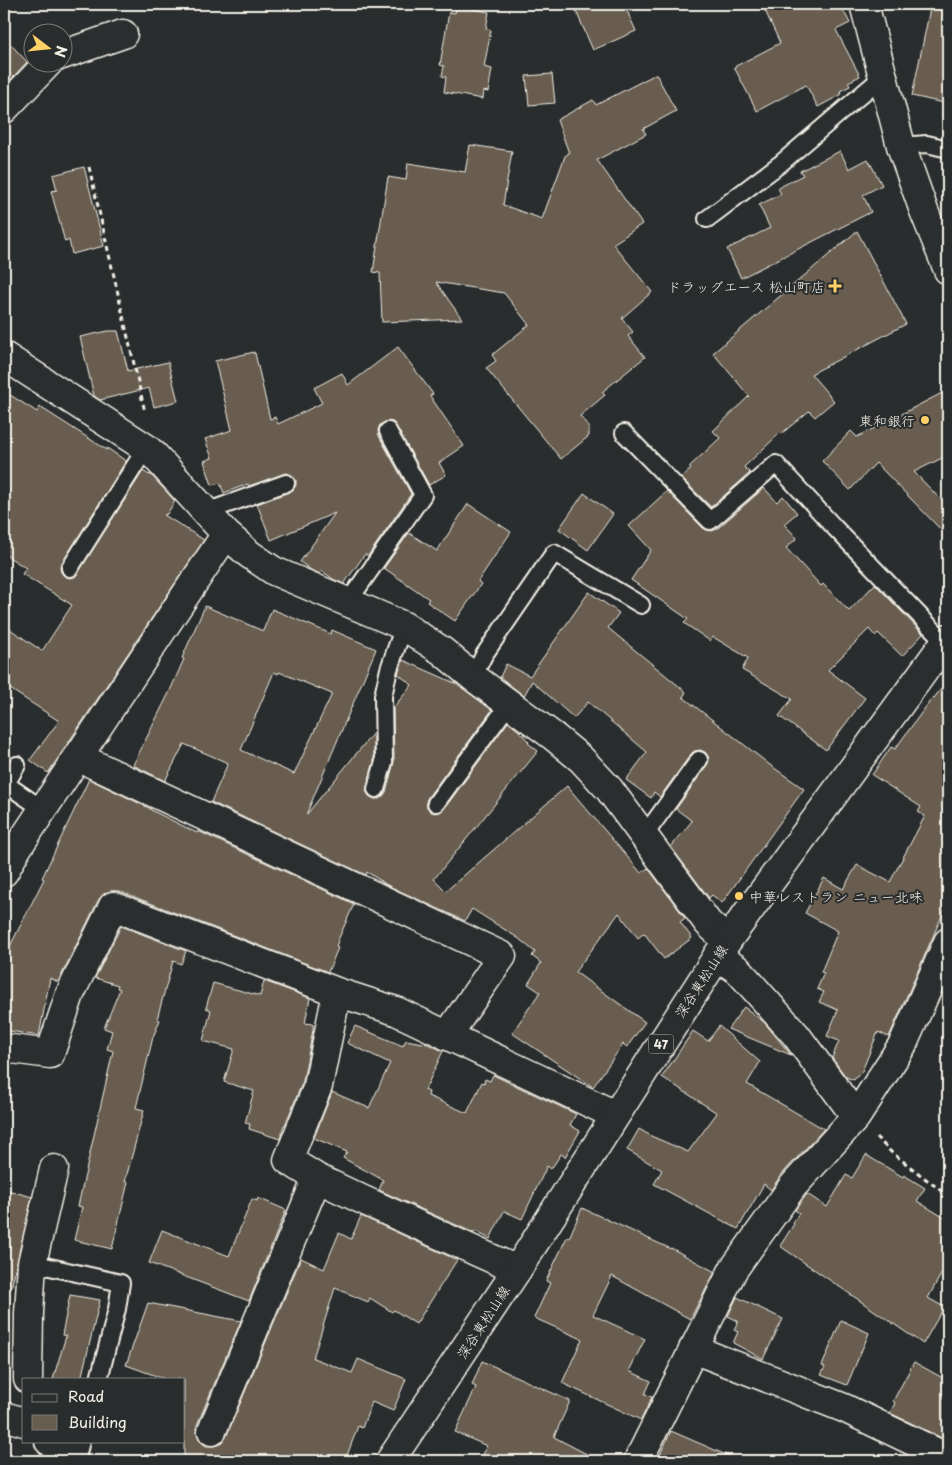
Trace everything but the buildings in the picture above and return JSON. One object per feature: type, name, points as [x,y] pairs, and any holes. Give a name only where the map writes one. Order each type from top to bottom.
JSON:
[{"type":"street","points":[[864,4],[901,146],[924,211],[948,270]]},
{"type":"street","points":[[72,52],[123,34]]},
{"type":"street","points":[[4,109],[39,72]]},
{"type":"street","points":[[4,357],[150,451],[226,534],[249,554],[274,571],[404,626],[442,651],[473,677],[581,759],[609,789],[644,836],[708,923],[722,949],[738,970],[796,1036],[856,1117]]},
{"type":"street","points":[[4,872],[18,847],[226,534]]},
{"type":"street","name":"深谷東松山線","points":[[390,1461],[517,1270],[722,949],[947,640]]},
{"type":"street","points":[[78,757],[502,956],[447,1036]]},
{"type":"street","points":[[4,1048],[50,1054],[70,994],[113,906],[337,992],[396,1011],[615,1115]]},
{"type":"street","points":[[638,1461],[733,1270],[793,1186],[856,1117],[903,1044],[948,942]]},
{"type":"street","points":[[337,992],[318,1086],[288,1160],[317,1178],[517,1270]]},
{"type":"street","points":[[28,1378],[32,1263],[54,1169]]},
{"type":"street","points":[[212,1431],[317,1178]]},
{"type":"street","points":[[693,1349],[844,1408],[948,1458]]},
{"type":"street","points":[[4,1416],[22,1421]]},
{"type":"street","points":[[49,1442],[74,1461]]},
{"type":"lane","points":[[707,219],[780,164],[882,77]]},
{"type":"lane","points":[[901,146],[927,144],[948,149]]},
{"type":"lane","points":[[348,602],[423,495],[388,431]]},
{"type":"lane","points":[[624,432],[710,521],[776,464],[835,528],[947,640]]},
{"type":"lane","points":[[70,568],[150,451]]},
{"type":"lane","points":[[206,512],[286,483]]},
{"type":"lane","points":[[473,677],[484,655],[554,553],[641,605]]},
{"type":"lane","points":[[376,789],[384,762],[383,696],[389,670],[404,626]]},
{"type":"lane","points":[[436,803],[509,704]]},
{"type":"lane","points":[[644,836],[699,760]]},
{"type":"lane","points":[[17,765],[6,784],[44,810]]},
{"type":"lane","points":[[32,1263],[121,1283],[117,1308],[99,1378]]},
{"type":"lane","points":[[74,1461],[81,1442]]},
{"type":"path","points":[[89,167],[150,451]]},
{"type":"path","points":[[856,1117],[891,1152],[948,1196]]},
{"type":"place","name":"ドラッグエース 松山町店","points":[[835,286]]},
{"type":"place","name":"東和銀行","points":[[925,420]]},
{"type":"place","name":"中華レストラン ニュー北味","points":[[739,896]]}]
